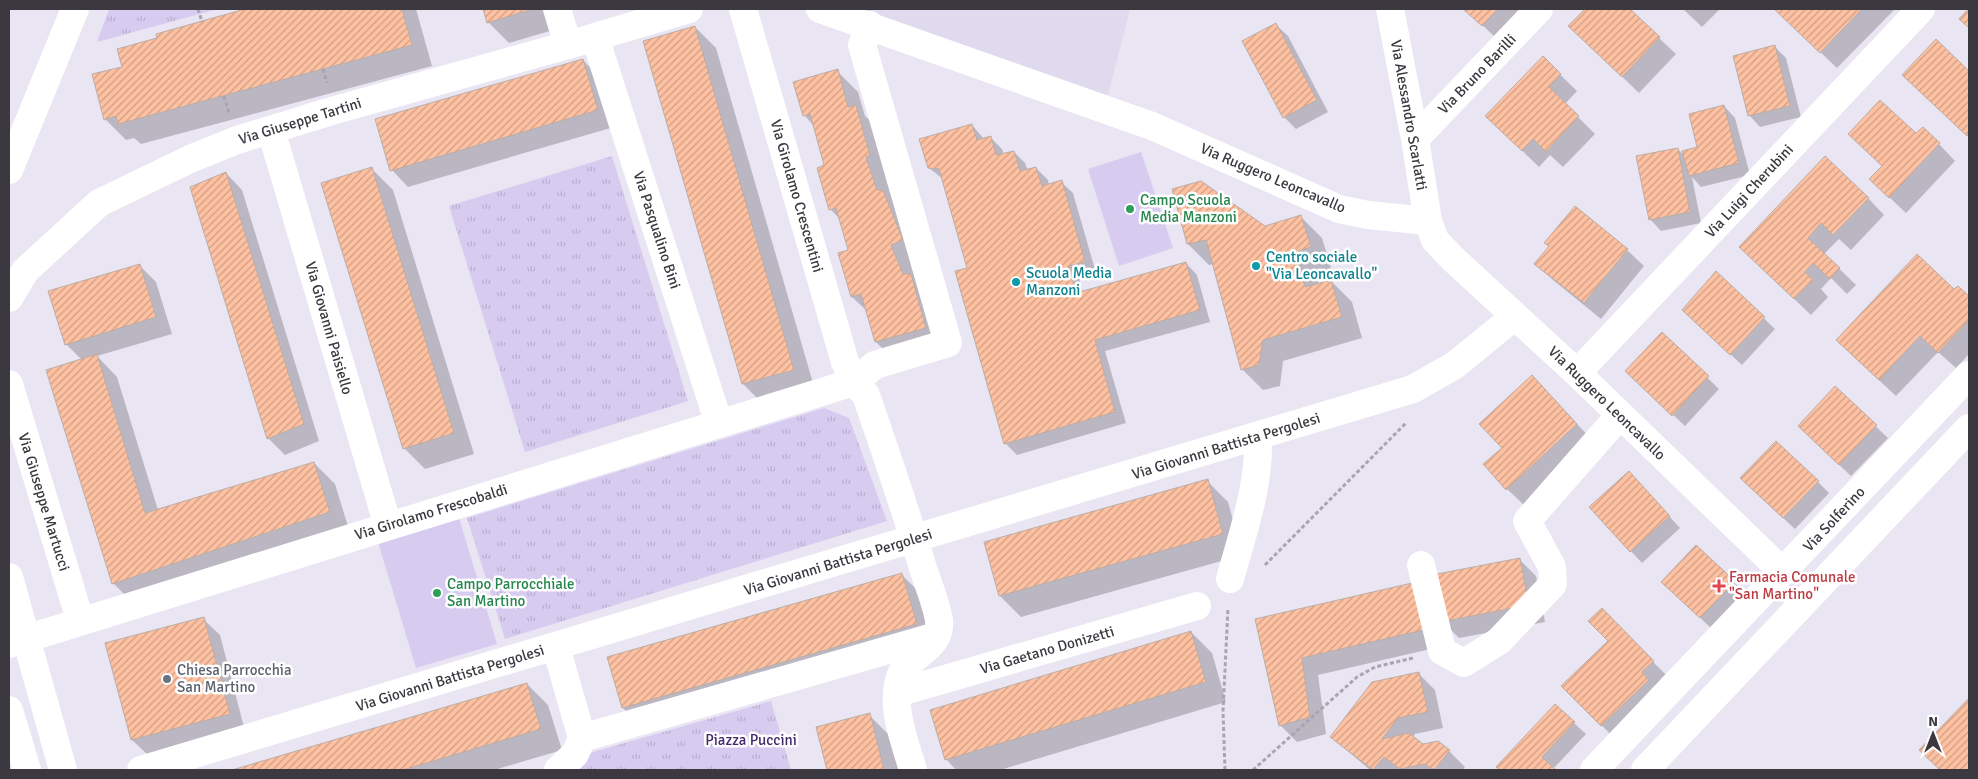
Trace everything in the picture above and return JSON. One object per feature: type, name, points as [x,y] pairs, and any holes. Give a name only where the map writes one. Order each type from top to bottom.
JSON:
[{"type":"street","points":[[9,170],[75,9]]},
{"type":"street","points":[[557,9],[568,45]]},
{"type":"street","name":"Via Giuseppe Tartini","points":[[9,298],[25,271],[99,204],[190,160],[237,140],[335,110],[595,37],[646,17],[689,9]]},
{"type":"street","name":"Via Girolamo Crescentini","points":[[743,9],[845,362],[854,382]]},
{"type":"street","name":"Via Ruggero Leoncavallo","points":[[820,9],[1078,98],[1152,126],[1339,209],[1368,215],[1428,221],[1435,240],[1452,258],[1577,373],[1783,572]]},
{"type":"street","name":"Via Alessandro Scarlatti","points":[[1390,9],[1415,139],[1428,221]]},
{"type":"street","name":"Via Bruno Barilli","points":[[1415,139],[1539,9]]},
{"type":"street","name":"Via Luigi Cherubini","points":[[1577,373],[1921,9]]},
{"type":"street","name":"Via Girolamo Frescobaldi","points":[[17,641],[854,382],[875,365],[948,343],[862,45],[870,26]]},
{"type":"street","name":"Via Pasqualino Bini","points":[[595,37],[719,424]]},
{"type":"street","name":"Via Giovanni Paisiello","points":[[271,130],[388,526]]},
{"type":"street","name":"Via Giovanni Battista Pergolesi","points":[[141,770],[1413,389],[1455,365],[1516,316]]},
{"type":"street","name":"Via Solferino","points":[[1594,770],[1969,375]]},
{"type":"street","points":[[854,382],[866,395],[939,621],[936,636],[927,650],[911,662],[900,676],[897,693],[900,723],[913,770]]},
{"type":"street","name":"Via Giuseppe Martucci","points":[[9,384],[80,620]]},
{"type":"street","points":[[1421,565],[1442,651],[1464,663],[1499,642],[1553,584],[1552,567],[1527,521],[1620,415]]},
{"type":"street","points":[[1645,770],[1969,428]]},
{"type":"street","points":[[1229,591],[1259,462],[1258,436]]},
{"type":"street","points":[[9,577],[17,641],[63,770]]},
{"type":"street","name":"Via Gaetano Donizetti","points":[[897,693],[1197,606]]},
{"type":"street","points":[[582,738],[936,636]]},
{"type":"street","points":[[556,647],[582,738],[575,754],[558,770]]},
{"type":"street","points":[[9,710],[26,770]]},
{"type":"path","points":[[198,9],[202,22]]},
{"type":"path","points":[[1263,567],[1410,418]]},
{"type":"path","points":[[1225,770],[1223,711],[1229,591]]},
{"type":"path","points":[[1253,770],[1357,677],[1375,667],[1442,651]]},
{"type":"shaded area","points":[[860,9],[1130,9],[1106,103]]},
{"type":"green space","points":[[109,9],[218,9],[97,42]]},
{"type":"green space","name":"Campo Scuola Media Manzoni","points":[[1141,152],[1173,248],[1119,266],[1088,169]]},
{"type":"green space","points":[[612,156],[688,401],[525,452],[449,206]]},
{"type":"green space","points":[[824,408],[849,418],[887,521],[505,639],[467,518]]},
{"type":"green space","name":"Campo Parrocchiale San Martino","points":[[459,518],[497,644],[416,668],[378,542]]},
{"type":"green space","name":"Piazza Puccini","points":[[771,701],[791,770],[572,770],[593,752]]},
{"type":"building","points":[[245,9],[402,9],[412,45],[118,124],[116,116],[104,120],[92,74],[122,67],[117,49],[157,38],[156,34]]},
{"type":"building","points":[[483,9],[533,9],[487,23]]},
{"type":"building","points":[[1463,9],[1498,9],[1482,26]]},
{"type":"building","points":[[1585,9],[1630,9],[1660,37],[1622,77],[1568,26]]},
{"type":"building","points":[[1774,9],[1862,9],[1820,53]]},
{"type":"building","points":[[1969,9],[1969,28],[1959,19]]},
{"type":"building","points":[[1276,23],[1317,100],[1283,118],[1242,41]]},
{"type":"building","points":[[695,26],[794,370],[742,384],[643,41]]},
{"type":"building","points":[[1936,39],[1969,71],[1969,134],[1967,136],[1902,75]]},
{"type":"building","points":[[1775,45],[1790,106],[1748,116],[1733,56]]},
{"type":"building","points":[[1543,56],[1561,74],[1549,87],[1579,116],[1546,152],[1533,139],[1522,151],[1485,116]]},
{"type":"building","points":[[583,59],[598,110],[390,171],[375,119]]},
{"type":"building","points":[[838,69],[848,107],[856,105],[870,155],[866,157],[877,190],[883,190],[903,240],[891,245],[903,274],[911,274],[926,328],[875,342],[861,294],[851,297],[838,253],[848,250],[836,208],[829,210],[817,168],[824,165],[810,114],[803,116],[793,82]]},
{"type":"building","points":[[1880,100],[1916,133],[1923,127],[1940,143],[1889,198],[1869,179],[1882,166],[1848,134]]},
{"type":"building","points":[[1724,105],[1739,163],[1689,176],[1682,151],[1697,147],[1689,114]]},
{"type":"building","name":"Scuola Media Manzoni","points":[[972,124],[977,140],[991,136],[996,155],[1014,151],[1020,171],[1036,167],[1042,186],[1062,180],[1085,262],[1069,266],[1076,293],[1186,262],[1200,310],[1095,340],[1115,412],[1004,444],[955,271],[967,268],[939,169],[928,168],[919,139]]},
{"type":"building","points":[[1678,148],[1690,212],[1649,220],[1636,156]]},
{"type":"building","points":[[1825,156],[1869,198],[1833,235],[1821,223],[1808,238],[1840,268],[1830,279],[1813,263],[1805,272],[1813,280],[1794,299],[1739,247]]},
{"type":"building","points":[[372,167],[454,433],[403,449],[321,183]]},
{"type":"building","points":[[226,172],[304,424],[267,439],[190,187]]},
{"type":"building","name":"Centro sociale \"Via Leoncavallo\"","points":[[1201,181],[1265,226],[1301,215],[1311,247],[1295,252],[1305,287],[1331,280],[1342,317],[1263,340],[1259,365],[1241,370],[1206,240],[1187,244],[1172,189]]},
{"type":"building","points":[[1575,206],[1628,249],[1584,303],[1534,264],[1549,246],[1544,243]]},
{"type":"building","points":[[1917,254],[1954,289],[1958,286],[1969,296],[1969,320],[1938,353],[1920,336],[1879,380],[1836,340]]},
{"type":"building","points":[[140,264],[156,317],[65,345],[48,291]]},
{"type":"building","points":[[1716,271],[1765,317],[1730,355],[1682,310]]},
{"type":"building","points":[[1662,332],[1709,376],[1672,416],[1625,371]]},
{"type":"building","points":[[97,354],[145,513],[314,462],[330,512],[112,584],[46,370]]},
{"type":"building","points":[[1532,375],[1577,424],[1506,490],[1483,464],[1502,448],[1479,424]]},
{"type":"building","points":[[1835,386],[1877,425],[1839,465],[1798,426]]},
{"type":"building","points":[[1776,441],[1819,481],[1783,518],[1740,478]]},
{"type":"building","points":[[1629,471],[1670,516],[1630,552],[1589,507]]},
{"type":"building","points":[[1208,479],[1223,534],[999,596],[984,542]]},
{"type":"building","points":[[1696,545],[1735,581],[1700,618],[1661,582]]},
{"type":"building","points":[[1520,558],[1529,605],[1441,622],[1432,575]]},
{"type":"building","points":[[902,573],[917,624],[622,708],[607,657]]},
{"type":"building","points":[[1421,581],[1432,628],[1302,658],[1310,717],[1279,726],[1255,619]]},
{"type":"building","points":[[1602,608],[1654,661],[1642,672],[1649,680],[1601,726],[1561,686],[1608,641],[1588,621]]},
{"type":"building","name":"Chiesa Parrocchia San Martino","points":[[204,617],[230,714],[131,740],[105,643]]},
{"type":"building","points":[[1191,631],[1206,682],[945,760],[930,710]]},
{"type":"building","points":[[1419,672],[1428,712],[1398,718],[1382,739],[1409,733],[1423,744],[1438,741],[1450,750],[1435,769],[1425,764],[1400,769],[1384,757],[1373,770],[1330,737],[1372,682]]},
{"type":"building","points":[[527,683],[541,729],[403,770],[232,770]]},
{"type":"building","points":[[1969,698],[1969,770],[1940,770],[1919,750]]},
{"type":"building","points":[[1555,704],[1575,722],[1542,757],[1556,770],[1500,770],[1496,767]]},
{"type":"building","points":[[870,713],[884,770],[827,770],[816,727]]},
{"type":"place","name":"Campo Scuola Media Manzoni","points":[[1130,209]]},
{"type":"place","name":"Centro sociale \"Via Leoncavallo\"","points":[[1256,266]]},
{"type":"place","name":"Scuola Media Manzoni","points":[[1016,282]]},
{"type":"place","name":"Farmacia Comunale \"San Martino\"","points":[[1719,586]]},
{"type":"place","name":"Campo Parrocchiale San Martino","points":[[437,593]]},
{"type":"place","name":"Chiesa Parrocchia San Martino","points":[[167,679]]}]
